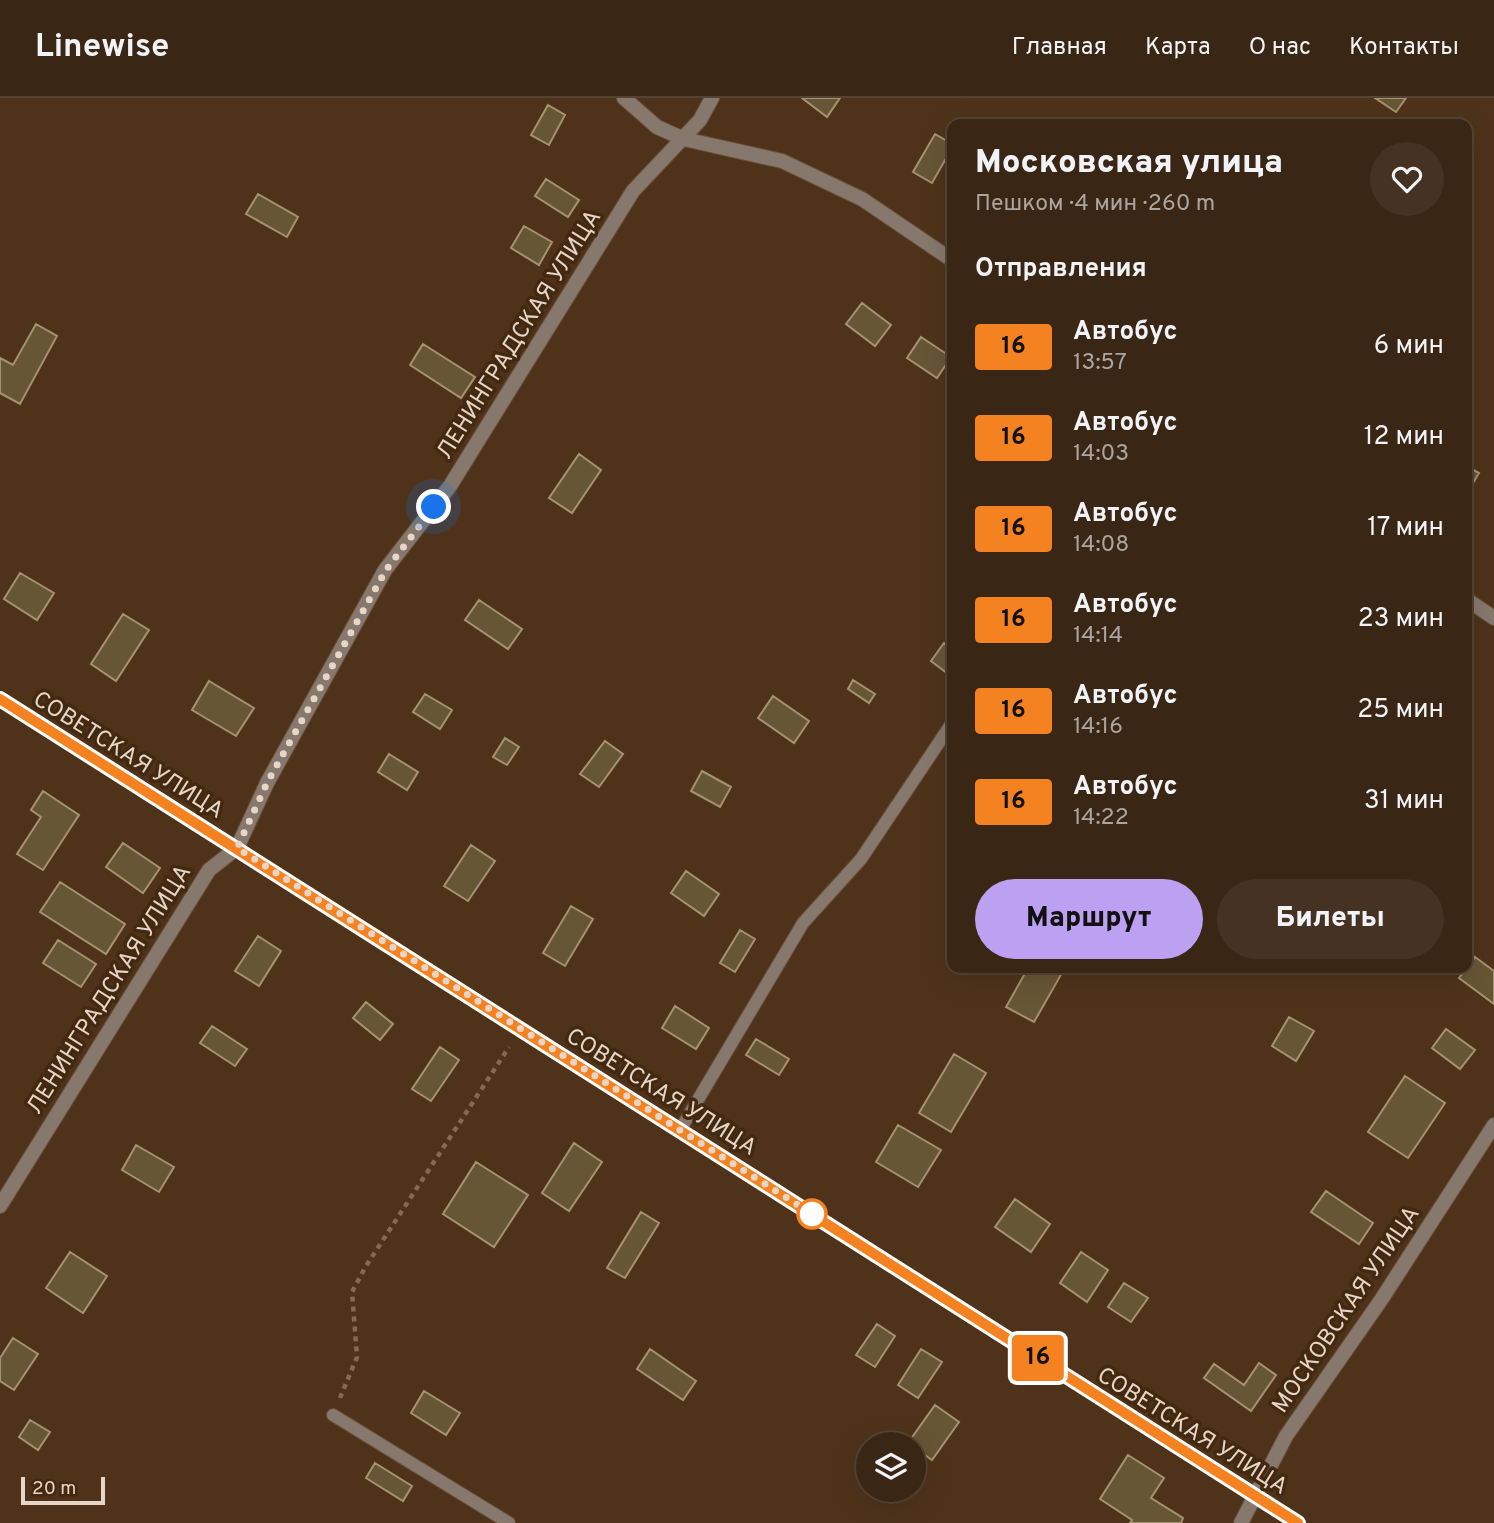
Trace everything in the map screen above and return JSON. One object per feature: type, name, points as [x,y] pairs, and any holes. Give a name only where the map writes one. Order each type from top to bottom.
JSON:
[{"type":"street","points":[[624,98],[657,127],[684,138],[782,161],[862,200],[947,257]]},
{"type":"street","name":"ЛЕНИНГРАДСКАЯ УЛИЦА","points":[[2,1200],[209,870],[237,848],[267,783],[386,570],[450,486],[633,191],[700,120],[712,98]]},
{"type":"street","points":[[1472,603],[1494,618]]},
{"type":"street","name":"СОВЕТСКАЯ УЛИЦА","points":[[0,699],[1298,1523]]},
{"type":"street","name":"МОСКОВСКАЯ УЛИЦА","points":[[1241,1523],[1257,1497],[1286,1436],[1381,1300],[1494,1125]]},
{"type":"lane","points":[[680,1130],[803,923],[861,859],[947,730]]},
{"type":"lane","points":[[333,1415],[509,1523]]},
{"type":"path","points":[[333,1415],[357,1357],[352,1292],[366,1266],[521,1029]]},
{"type":"building","points":[[802,98],[840,98],[827,117]]},
{"type":"building","points":[[1375,98],[1406,98],[1396,112]]},
{"type":"building","points":[[548,105],[565,115],[549,145],[531,135]]},
{"type":"building","points":[[935,134],[947,141],[947,157],[932,183],[913,172]]},
{"type":"building","points":[[546,179],[579,200],[568,217],[535,196]]},
{"type":"building","points":[[258,194],[298,217],[287,237],[246,214]]},
{"type":"building","points":[[524,226],[552,242],[539,265],[511,248]]},
{"type":"building","points":[[862,303],[891,325],[875,346],[846,324]]},
{"type":"building","points":[[36,324],[57,336],[20,404],[0,393],[0,358],[13,365]]},
{"type":"building","points":[[921,337],[947,354],[947,363],[937,378],[907,358]]},
{"type":"building","points":[[423,344],[475,377],[461,398],[410,365]]},
{"type":"building","points":[[579,454],[601,470],[572,513],[549,498]]},
{"type":"building","points":[[1472,469],[1479,473],[1472,485]]},
{"type":"building","points":[[20,573],[54,593],[37,620],[4,599]]},
{"type":"building","points":[[479,600],[522,629],[508,649],[465,620]]},
{"type":"building","points":[[123,614],[149,630],[116,681],[91,664]]},
{"type":"building","points":[[944,643],[947,645],[947,673],[931,661]]},
{"type":"building","points":[[853,680],[875,694],[869,703],[848,689]]},
{"type":"building","points":[[209,681],[254,708],[236,736],[192,710]]},
{"type":"building","points":[[425,694],[452,710],[440,729],[413,712]]},
{"type":"building","points":[[773,696],[809,721],[794,743],[758,718]]},
{"type":"building","points":[[505,738],[519,747],[507,765],[493,757]]},
{"type":"building","points":[[605,741],[623,754],[599,787],[580,774]]},
{"type":"building","points":[[389,754],[418,772],[407,790],[378,772]]},
{"type":"building","points":[[702,771],[731,787],[720,807],[691,791]]},
{"type":"building","points":[[43,791],[79,815],[43,870],[17,854],[41,817],[31,810]]},
{"type":"building","points":[[123,843],[160,868],[143,893],[106,867]]},
{"type":"building","points":[[471,845],[495,861],[468,901],[444,886]]},
{"type":"building","points":[[686,871],[719,894],[704,916],[671,893]]},
{"type":"building","points":[[60,882],[125,924],[106,954],[40,912]]},
{"type":"building","points":[[571,906],[593,919],[565,966],[543,953]]},
{"type":"building","points":[[740,930],[755,939],[735,972],[720,963]]},
{"type":"building","points":[[258,936],[281,951],[259,986],[235,971]]},
{"type":"building","points":[[58,940],[96,964],[81,987],[43,963]]},
{"type":"building","points":[[1475,957],[1494,971],[1494,1004],[1459,978],[1463,973],[1472,973],[1472,961]]},
{"type":"building","points":[[1025,973],[1062,973],[1034,1022],[1006,1007]]},
{"type":"building","points":[[366,1002],[393,1024],[380,1040],[353,1018]]},
{"type":"building","points":[[675,1006],[709,1028],[696,1049],[662,1028]]},
{"type":"building","points":[[1289,1017],[1314,1031],[1296,1061],[1272,1046]]},
{"type":"building","points":[[212,1026],[247,1049],[235,1066],[200,1043]]},
{"type":"building","points":[[1446,1029],[1475,1050],[1460,1069],[1432,1048]]},
{"type":"building","points":[[756,1039],[789,1059],[779,1075],[746,1055]]},
{"type":"building","points":[[440,1047],[459,1060],[431,1101],[412,1089]]},
{"type":"building","points":[[954,1054],[986,1073],[951,1132],[919,1113]]},
{"type":"building","points":[[1405,1076],[1445,1103],[1408,1158],[1368,1132]]},
{"type":"building","points":[[898,1125],[941,1150],[918,1187],[876,1162]]},
{"type":"building","points":[[574,1143],[602,1162],[569,1211],[542,1193]]},
{"type":"building","points":[[136,1145],[174,1167],[159,1192],[122,1170]]},
{"type":"building","points":[[476,1162],[528,1195],[494,1247],[443,1214]]},
{"type":"building","points":[[1326,1191],[1373,1223],[1359,1244],[1311,1212]]},
{"type":"building","points":[[1015,1199],[1050,1224],[1031,1252],[995,1227]]},
{"type":"building","points":[[641,1212],[659,1223],[625,1278],[607,1268]]},
{"type":"building","points":[[70,1252],[107,1276],[83,1313],[46,1288]]},
{"type":"building","points":[[1081,1252],[1108,1270],[1087,1302],[1060,1283]]},
{"type":"building","points":[[1124,1283],[1148,1298],[1131,1322],[1108,1307]]},
{"type":"building","points":[[877,1324],[895,1336],[875,1367],[856,1355]]},
{"type":"building","points":[[13,1338],[38,1354],[14,1390],[0,1381],[0,1358]]},
{"type":"building","points":[[650,1349],[696,1381],[683,1400],[637,1369]]},
{"type":"building","points":[[921,1349],[942,1362],[918,1398],[898,1385]]},
{"type":"building","points":[[1259,1363],[1276,1375],[1251,1411],[1204,1378],[1214,1364],[1244,1385]]},
{"type":"building","points":[[424,1391],[460,1413],[446,1435],[411,1413]]},
{"type":"building","points":[[935,1405],[959,1422],[932,1460],[926,1456],[926,1432],[916,1432]]},
{"type":"building","points":[[30,1420],[50,1432],[38,1450],[19,1437]]},
{"type":"building","points":[[1128,1455],[1164,1478],[1151,1498],[1183,1518],[1181,1523],[1130,1523],[1132,1520],[1100,1499]]},
{"type":"building","points":[[375,1463],[412,1486],[403,1501],[366,1478]]},
{"type":"bus line","name":"16","points":[[0,699],[1298,1523]]},
{"type":"route","points":[[434,507],[386,570],[267,783],[237,848],[812,1214]]}]
